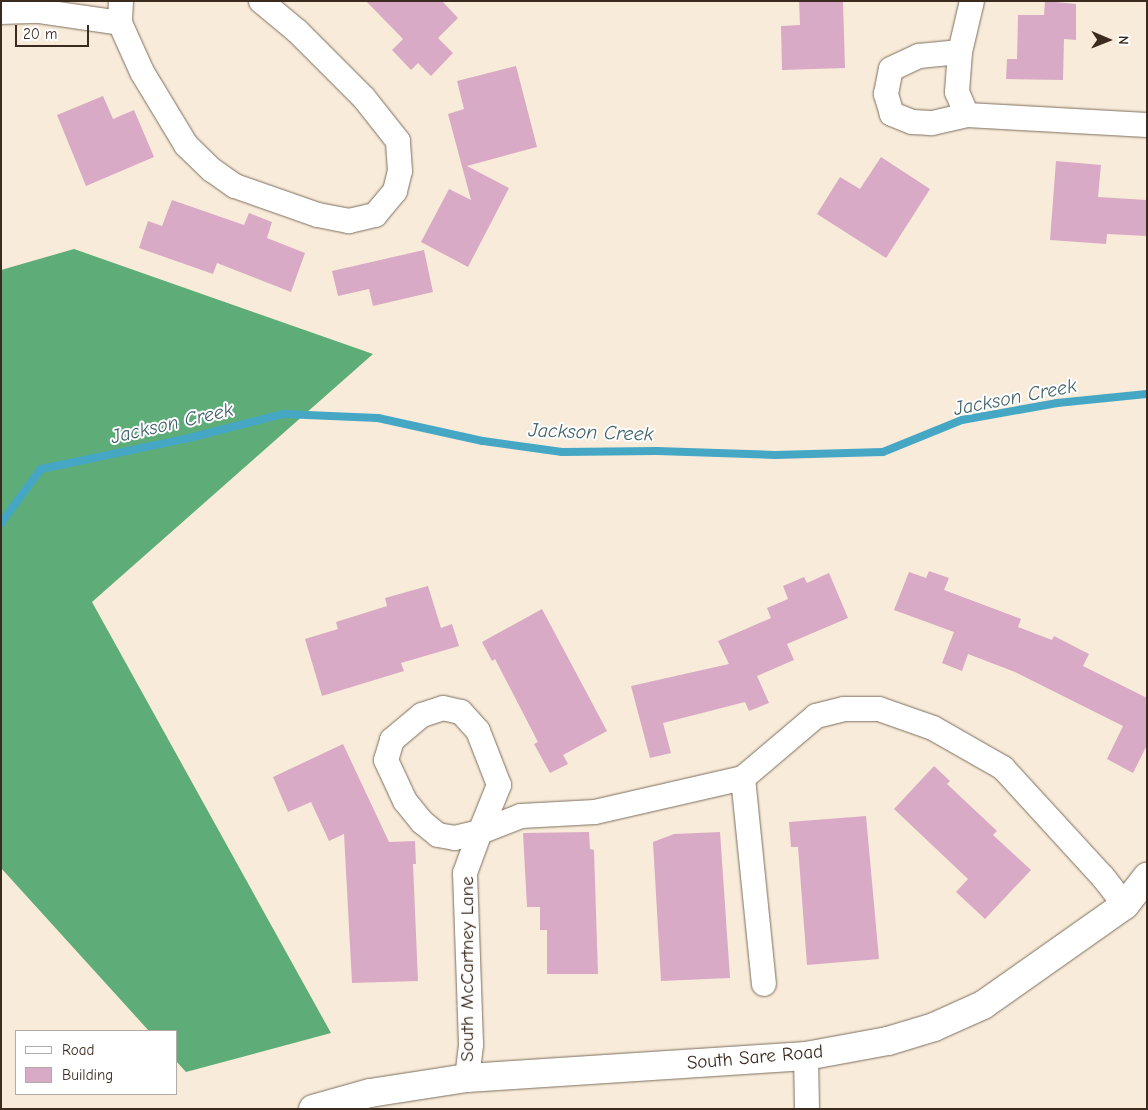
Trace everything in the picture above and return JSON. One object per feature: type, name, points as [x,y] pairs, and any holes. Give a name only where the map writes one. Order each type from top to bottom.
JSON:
[{"type":"main road","name":"South Sare Road","points":[[313,1109],[370,1093],[467,1078],[806,1056],[888,1041],[934,1027],[983,1005],[1125,905],[1147,877]]},
{"type":"street","points":[[38,11],[75,1]]},
{"type":"street","points":[[1,12],[121,12],[142,72],[186,145],[212,170],[256,194],[318,215],[349,221],[374,215],[395,191],[400,171],[398,141],[364,98],[297,31],[260,1]]},
{"type":"street","points":[[967,115],[957,92],[960,52],[972,1]]},
{"type":"street","points":[[960,52],[919,56],[891,69],[886,94],[892,114],[912,122],[931,123],[967,115],[1147,125]]},
{"type":"street","name":"South McCartney Lane","points":[[467,1078],[471,1044],[465,873],[480,832],[499,785],[478,731],[461,712],[443,708],[422,715],[392,740],[386,760],[405,801],[438,835],[455,838],[480,832],[520,816],[595,812],[743,778],[816,716],[844,709],[879,709],[933,728],[1003,768],[1103,877],[1125,905]]},
{"type":"street","points":[[743,778],[764,984]]},
{"type":"street","points":[[806,1056],[807,1109]]},
{"type":"green space","points":[[74,249],[373,354],[92,602],[331,1033],[186,1072],[178,1063],[178,1030],[148,1030],[1,868],[1,270]]},
{"type":"building","points":[[366,1],[442,1],[458,18],[438,38],[453,53],[431,76],[418,63],[411,70],[392,50],[403,39]]},
{"type":"building","points":[[799,1],[843,1],[845,68],[782,70],[781,26],[800,25]]},
{"type":"building","points":[[1045,1],[1076,4],[1076,40],[1064,39],[1063,80],[1006,79],[1007,59],[1017,59],[1018,15],[1044,15]]},
{"type":"building","points":[[516,66],[537,147],[467,166],[509,188],[468,267],[421,242],[449,189],[471,200],[448,114],[464,109],[457,81]]},
{"type":"building","points":[[103,96],[113,119],[134,110],[154,157],[86,186],[57,115]]},
{"type":"building","points":[[881,157],[930,189],[886,258],[817,214],[840,177],[860,189]]},
{"type":"building","points":[[1056,161],[1101,165],[1098,197],[1147,200],[1147,236],[1107,234],[1106,244],[1050,240]]},
{"type":"building","points":[[172,200],[244,225],[249,213],[272,222],[267,238],[305,253],[291,292],[217,263],[213,274],[139,248],[148,221],[162,226]]},
{"type":"building","points":[[424,250],[433,292],[373,306],[369,289],[338,296],[332,271]]},
{"type":"building","points":[[929,571],[949,578],[944,590],[1021,619],[1018,627],[1052,640],[1054,636],[1089,654],[1083,666],[1147,698],[1147,745],[1133,773],[1107,759],[1123,726],[1015,672],[968,654],[962,671],[942,663],[954,632],[894,610],[909,572],[926,578]]},
{"type":"building","points":[[829,573],[848,618],[787,644],[794,660],[757,676],[769,703],[749,711],[745,702],[663,723],[671,753],[650,758],[631,686],[729,664],[718,641],[771,618],[767,608],[788,599],[783,586],[804,577],[807,583]]},
{"type":"building","points":[[428,586],[441,628],[452,624],[459,646],[401,663],[404,671],[322,696],[305,639],[338,629],[336,622],[387,606],[385,598]]},
{"type":"building","points":[[542,609],[607,731],[563,755],[568,764],[550,773],[534,744],[538,742],[495,659],[492,661],[482,642]]},
{"type":"building","points":[[343,744],[389,842],[415,841],[416,864],[413,864],[418,981],[352,983],[344,834],[329,841],[311,802],[288,812],[273,777]]},
{"type":"building","points":[[934,766],[950,781],[947,784],[997,831],[993,835],[1031,870],[985,919],[956,892],[968,879],[894,809]]},
{"type":"building","points":[[866,816],[879,959],[807,965],[798,847],[791,847],[789,822]]},
{"type":"building","points":[[589,832],[590,849],[594,850],[598,974],[547,974],[547,930],[540,930],[540,907],[527,907],[523,833]]},
{"type":"building","points":[[720,832],[730,978],[661,981],[653,842],[674,834]]},
{"type":"waterway","name":"Jackson Creek","points":[[1,523],[41,469],[185,439],[283,414],[378,418],[483,441],[562,452],[657,451],[775,455],[883,452],[962,420],[1057,403],[1147,394]]}]
